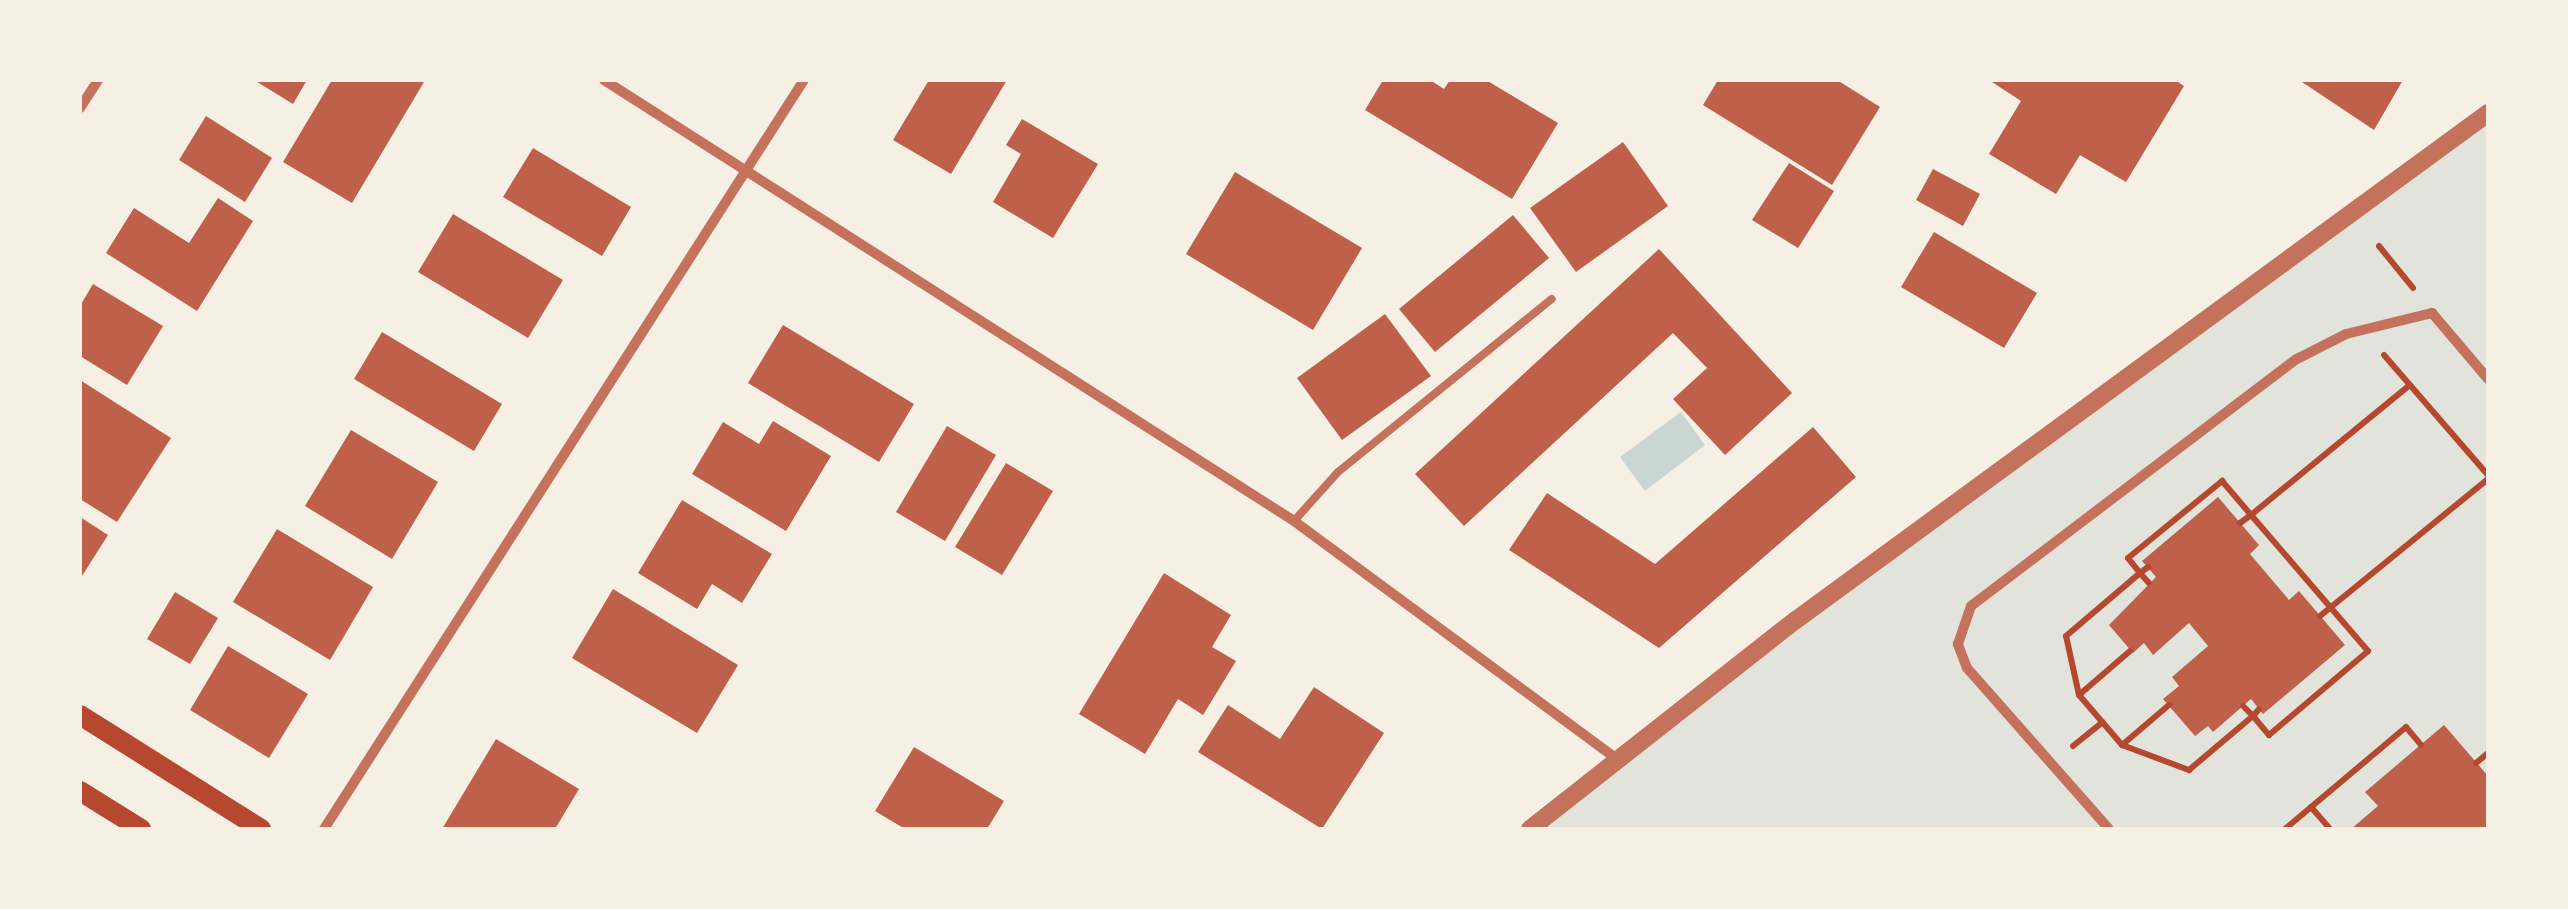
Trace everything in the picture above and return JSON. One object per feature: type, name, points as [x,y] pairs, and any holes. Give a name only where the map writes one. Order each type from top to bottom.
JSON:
[{"type":"main road","points":[[80,715],[261,829]]},
{"type":"main road","points":[[80,791],[141,829]]},
{"type":"street","points":[[80,108],[98,80]]},
{"type":"street","points":[[604,80],[1294,521],[1618,760]]},
{"type":"street","points":[[324,829],[804,80]]},
{"type":"street","points":[[1530,829],[1796,620],[2488,113]]},
{"type":"street","points":[[2109,829],[1967,668],[1958,644],[1963,618],[1983,592],[2297,360],[2362,330],[2432,313],[2488,379]]},
{"type":"lane","points":[[1294,521],[1338,472],[1552,299]]},
{"type":"path","points":[[2379,246],[2432,313]]},
{"type":"path","points":[[2320,616],[2488,477],[2362,330]]},
{"type":"path","points":[[2240,524],[2410,385]]},
{"type":"path","points":[[2149,582],[2128,558],[2222,480],[2368,651],[2269,736],[2256,712],[2243,706]]},
{"type":"path","points":[[2148,567],[2066,636],[2079,695],[2122,745],[2189,770],[2256,712]]},
{"type":"path","points":[[2079,695],[2130,651]]},
{"type":"path","points":[[2122,745],[2169,706]]},
{"type":"path","points":[[2076,744],[2103,722]]},
{"type":"path","points":[[2286,829],[2406,727],[2420,745]]},
{"type":"path","points":[[2476,763],[2488,753]]},
{"type":"path","points":[[2311,807],[2330,829]]},
{"type":"shaded area","points":[[2488,113],[2488,829],[1534,829],[1834,592]]},
{"type":"shaded area","points":[[1681,412],[1705,445],[1645,491],[1620,457]]},
{"type":"building","points":[[254,80],[307,80],[293,104]]},
{"type":"building","points":[[332,80],[424,82],[352,203],[283,162]]},
{"type":"building","points":[[929,80],[1007,80],[951,174],[893,140]]},
{"type":"building","points":[[1383,80],[1430,80],[1444,89],[1450,80],[1486,80],[1558,123],[1512,199],[1365,110]]},
{"type":"building","points":[[1718,80],[1837,80],[1880,107],[1832,185],[1703,105]]},
{"type":"building","points":[[1989,80],[2175,80],[2184,86],[2126,182],[2080,155],[2056,194],[1989,154],[2021,101]]},
{"type":"building","points":[[2299,80],[2403,80],[2374,130]]},
{"type":"building","points":[[206,116],[272,158],[245,202],[179,160]]},
{"type":"building","points":[[1022,119],[1098,164],[1053,238],[993,202],[1021,154],[1006,145]]},
{"type":"building","points":[[1623,142],[1668,206],[1576,272],[1530,208]]},
{"type":"building","points":[[533,148],[631,207],[602,256],[503,197]]},
{"type":"building","points":[[1789,163],[1834,191],[1798,248],[1752,220]]},
{"type":"building","points":[[1933,169],[1980,194],[1963,226],[1916,200]]},
{"type":"building","points":[[1235,172],[1362,248],[1313,330],[1186,254]]},
{"type":"building","points":[[218,198],[253,221],[197,311],[106,253],[134,208],[189,243]]},
{"type":"building","points":[[453,214],[563,280],[528,338],[418,272]]},
{"type":"building","points":[[1513,215],[1549,258],[1435,352],[1399,309]]},
{"type":"building","points":[[1934,232],[2037,293],[2004,348],[1901,287]]},
{"type":"building","points":[[1659,249],[1792,393],[1725,455],[1673,399],[1707,368],[1673,333],[1464,526],[1415,474]]},
{"type":"building","points":[[93,284],[163,326],[127,385],[80,356],[80,306]]},
{"type":"building","points":[[1385,314],[1431,376],[1342,440],[1297,378]]},
{"type":"building","points":[[783,325],[914,404],[879,462],[748,383]]},
{"type":"building","points":[[382,332],[502,404],[474,451],[354,379]]},
{"type":"building","points":[[80,380],[171,438],[117,522],[80,499]]},
{"type":"building","points":[[773,421],[831,456],[786,531],[692,474],[723,422],[759,444]]},
{"type":"building","points":[[947,426],[996,455],[945,541],[896,512]]},
{"type":"building","points":[[1813,427],[1856,477],[1659,648],[1509,550],[1547,493],[1655,564]]},
{"type":"building","points":[[351,430],[438,482],[392,559],[305,506]]},
{"type":"building","points":[[1006,463],[1053,491],[1002,575],[955,547]]},
{"type":"building","points":[[2218,497],[2259,545],[2250,554],[2289,600],[2299,591],[2345,645],[2263,714],[2251,699],[2213,732],[2208,726],[2195,736],[2163,699],[2179,686],[2172,677],[2208,646],[2189,623],[2153,655],[2144,643],[2133,653],[2109,625],[2156,577],[2142,561]]},
{"type":"building","points":[[682,500],[772,554],[742,603],[712,584],[697,609],[638,573]]},
{"type":"building","points":[[80,517],[108,535],[80,579]]},
{"type":"building","points":[[277,529],[373,587],[330,660],[233,602]]},
{"type":"building","points":[[1164,573],[1231,615],[1212,647],[1236,661],[1203,715],[1178,699],[1145,754],[1079,714]]},
{"type":"building","points":[[613,589],[738,665],[697,733],[572,658]]},
{"type":"building","points":[[175,592],[218,618],[190,664],[147,639]]},
{"type":"building","points":[[228,646],[308,694],[269,758],[190,710]]},
{"type":"building","points":[[1314,687],[1384,733],[1322,829],[1198,752],[1228,705],[1280,739]]},
{"type":"building","points":[[2444,725],[2488,776],[2488,829],[2351,829],[2378,806],[2365,792]]},
{"type":"building","points":[[496,739],[579,789],[555,829],[442,829]]},
{"type":"building","points":[[914,747],[1004,801],[987,829],[905,829],[875,811]]}]
